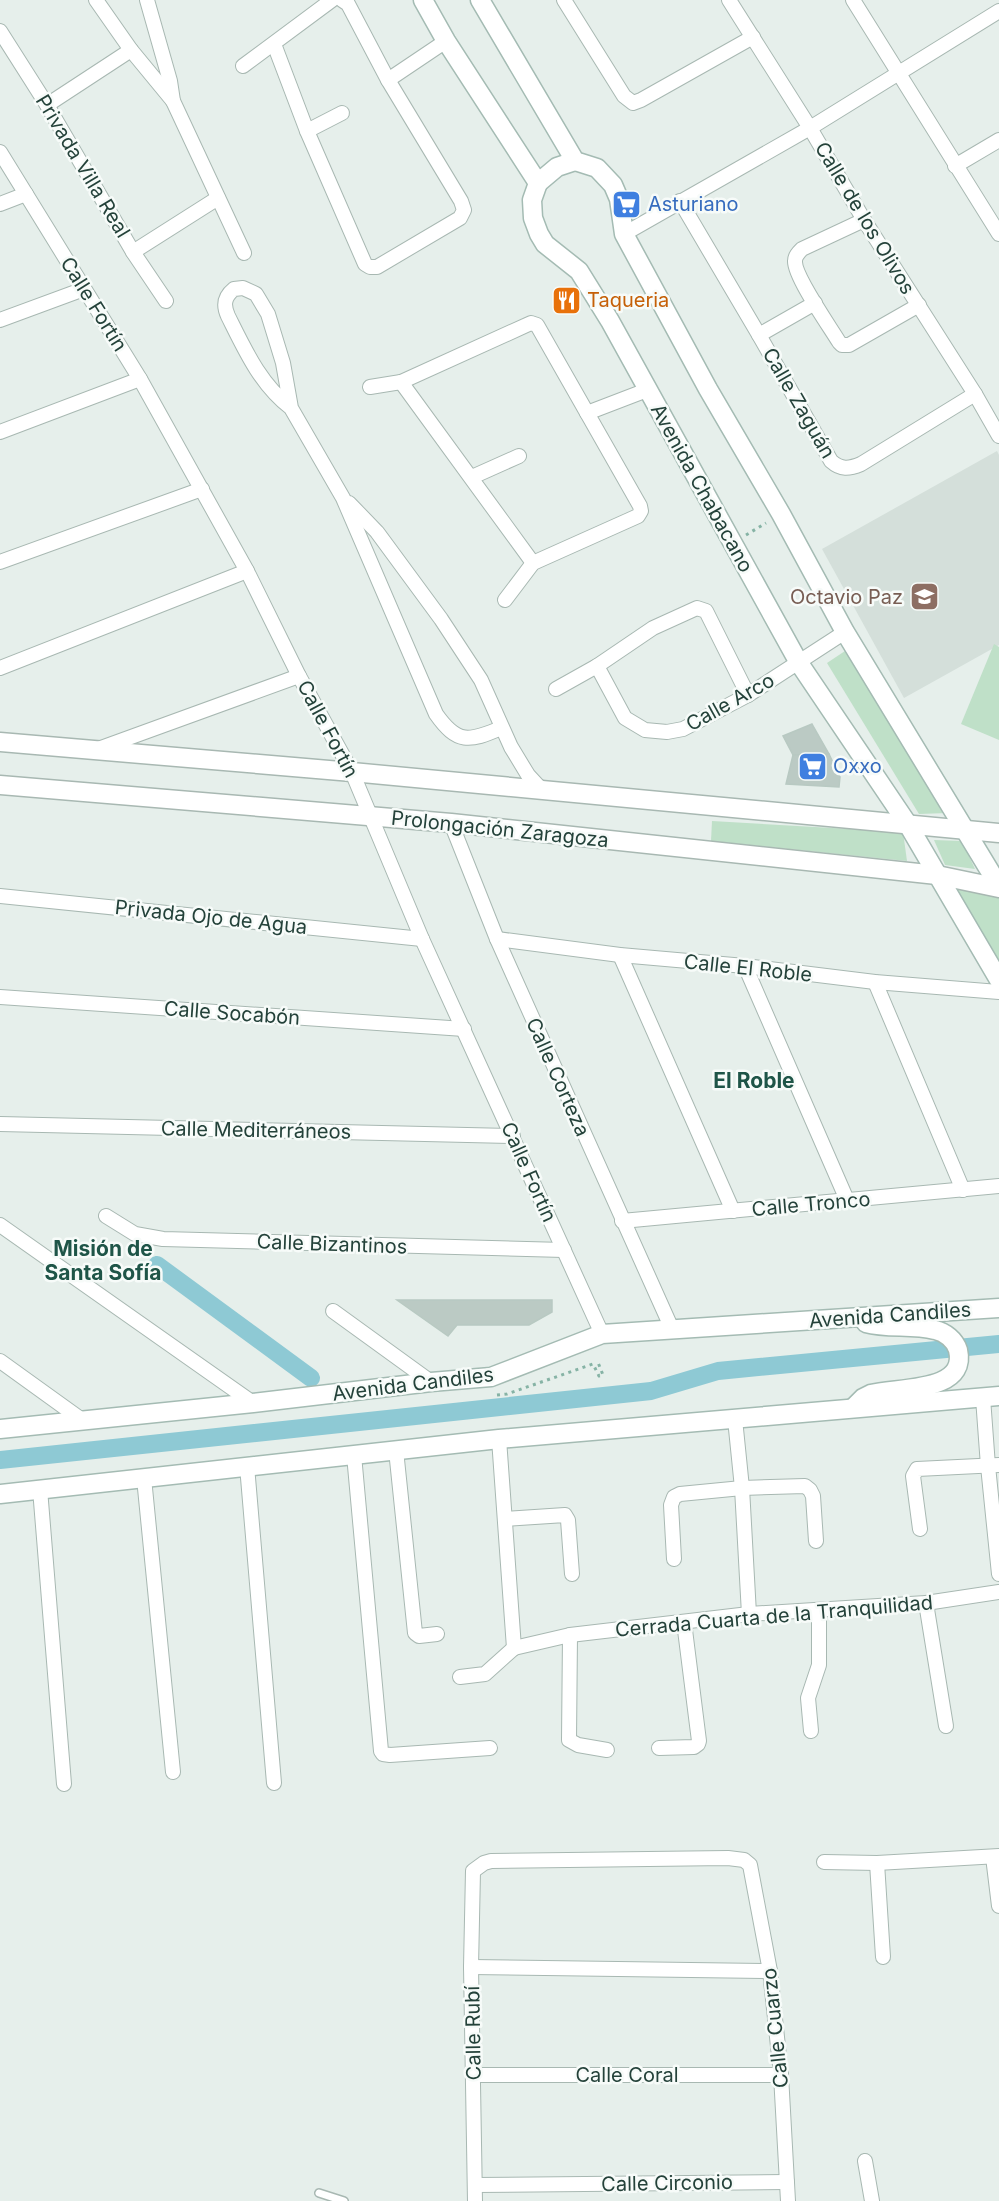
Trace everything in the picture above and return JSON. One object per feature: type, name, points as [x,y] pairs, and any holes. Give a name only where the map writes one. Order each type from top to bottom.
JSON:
[{"type":"main road","points":[[423,0],[446,41],[538,183],[557,167],[574,161],[597,168],[613,185],[619,199],[624,234],[708,389],[781,514],[845,632],[999,887]]},
{"type":"main road","points":[[482,1],[574,161]]},
{"type":"main road","name":"Avenida Chabacano","points":[[538,183],[532,200],[533,218],[544,244],[579,271],[610,321],[799,663],[907,824],[999,980]]},
{"type":"main road","points":[[0,747],[95,750],[352,772],[999,833]]},
{"type":"main road","name":"Prolongación Zaragoza","points":[[0,785],[451,823],[937,874],[999,887]]},
{"type":"main road","name":"Avenida Candiles","points":[[0,1429],[491,1377],[602,1334],[999,1308]]},
{"type":"main road","points":[[845,1318],[882,1327],[934,1329],[948,1336],[957,1347],[958,1353],[956,1368],[951,1377],[943,1382],[871,1394],[854,1407]]},
{"type":"main road","points":[[0,1494],[499,1439],[991,1397]]},
{"type":"street","points":[[96,0],[131,50],[173,101],[244,253]]},
{"type":"street","points":[[147,0],[170,81],[173,101]]},
{"type":"street","points":[[243,66],[332,0]]},
{"type":"street","points":[[274,44],[307,130],[365,264],[377,267],[460,218],[464,210],[461,201],[388,80],[348,4],[342,0]]},
{"type":"street","points":[[564,0],[624,96],[633,103],[753,37]]},
{"type":"street","name":"Calle de los Olivos","points":[[729,0],[999,436]]},
{"type":"street","points":[[853,0],[999,234]]},
{"type":"street","points":[[624,234],[810,128],[998,12],[989,0]]},
{"type":"street","name":"Privada Villa Real","points":[[0,31],[47,105],[133,252],[166,301]]},
{"type":"street","points":[[388,80],[446,41]]},
{"type":"street","points":[[47,105],[131,50]]},
{"type":"street","points":[[307,130],[342,113]]},
{"type":"street","points":[[955,166],[999,140]]},
{"type":"street","name":"Calle Fortín","points":[[0,152],[140,379],[248,571],[299,676],[352,772],[422,939],[602,1334]]},
{"type":"street","points":[[0,204],[26,194]]},
{"type":"street","points":[[133,252],[218,198]]},
{"type":"street","name":"Calle Zaguán","points":[[680,201],[831,461],[843,469],[861,464],[975,394]]},
{"type":"street","points":[[864,220],[796,254],[796,267],[840,344],[849,345],[919,305]]},
{"type":"street","points":[[0,320],[84,288]]},
{"type":"street","points":[[291,408],[274,395],[251,363],[228,316],[225,300],[234,289],[243,288],[256,294],[268,314],[283,363],[291,408],[343,498],[436,714],[448,732],[457,736],[482,736],[501,728]]},
{"type":"street","points":[[759,335],[815,303]]},
{"type":"street","points":[[370,387],[401,382],[531,323],[537,325],[641,511],[638,516],[533,563],[505,600]]},
{"type":"street","points":[[0,432],[140,379]]},
{"type":"street","points":[[401,382],[533,563]]},
{"type":"street","points":[[586,412],[647,390]]},
{"type":"street","points":[[472,477],[519,456]]},
{"type":"street","points":[[0,562],[202,489]]},
{"type":"street","points":[[343,498],[377,532],[441,619],[481,680],[501,728],[528,775],[541,789]]},
{"type":"street","points":[[0,668],[248,571]]},
{"type":"street","points":[[556,689],[597,666],[653,628],[697,608],[706,611],[748,695]]},
{"type":"street","name":"Calle Arco","points":[[597,666],[625,717],[645,730],[667,732],[682,729],[748,695],[845,632]]},
{"type":"street","points":[[95,750],[299,676]]},
{"type":"street","name":"Calle Corteza","points":[[451,823],[497,939],[672,1329]]},
{"type":"street","name":"Privada Ojo de Agua","points":[[0,896],[422,939]]},
{"type":"street","name":"Calle El Roble","points":[[497,939],[620,956],[745,966],[875,982],[999,992]]},
{"type":"street","points":[[620,956],[733,1211]]},
{"type":"street","points":[[745,966],[847,1200]]},
{"type":"street","points":[[875,982],[963,1190]]},
{"type":"street","name":"Calle Socabón","points":[[0,997],[464,1029]]},
{"type":"street","name":"Calle Mediterráneos","points":[[0,1124],[513,1136]]},
{"type":"street","name":"Calle Tronco","points":[[622,1221],[999,1186]]},
{"type":"street","name":"Calle Bizantinos","points":[[106,1216],[135,1234],[163,1239],[564,1250]]},
{"type":"street","points":[[0,1225],[253,1403]]},
{"type":"street","points":[[333,1311],[431,1382]]},
{"type":"street","points":[[0,1361],[82,1420]]},
{"type":"street","points":[[991,1397],[999,1574]]},
{"type":"street","points":[[735,1419],[742,1488],[749,1614]]},
{"type":"street","points":[[460,1677],[485,1674],[514,1648],[499,1439]]},
{"type":"street","points":[[396,1450],[415,1633],[419,1636],[437,1634]]},
{"type":"street","points":[[354,1455],[381,1751],[383,1754],[390,1755],[490,1748]]},
{"type":"street","points":[[920,1529],[913,1476],[917,1469],[993,1466]]},
{"type":"street","points":[[247,1467],[274,1783]]},
{"type":"street","points":[[144,1478],[173,1772]]},
{"type":"street","points":[[674,1559],[671,1505],[674,1497],[680,1494],[742,1488],[805,1486],[810,1490],[814,1508],[816,1541]]},
{"type":"street","points":[[40,1489],[64,1784]]},
{"type":"street","points":[[505,1519],[565,1515],[568,1520],[572,1574]]},
{"type":"street","name":"Cerrada Cuarta de la Tranquilidad","points":[[514,1648],[570,1635],[749,1614],[926,1603],[999,1592]]},
{"type":"street","points":[[926,1603],[946,1726]]},
{"type":"street","points":[[811,1731],[808,1698],[819,1665],[819,1611]]},
{"type":"street","points":[[659,1748],[694,1747],[699,1741],[684,1622]]},
{"type":"street","points":[[570,1635],[569,1737],[578,1745],[607,1750]]},
{"type":"street","points":[[824,1862],[877,1863],[996,1856],[999,1906]]},
{"type":"street","name":"Calle Rubí","points":[[475,2201],[471,1967],[471,1878],[473,1871],[477,1866],[491,1861],[728,1858],[744,1860]]},
{"type":"street","name":"Calle Cuarzo","points":[[744,1860],[750,1865],[753,1873],[770,1971],[781,2075],[788,2201]]},
{"type":"street","points":[[877,1863],[883,1957]]},
{"type":"street","points":[[471,1967],[770,1971]]},
{"type":"street","name":"Calle Coral","points":[[473,2075],[781,2075]]},
{"type":"street","points":[[865,2161],[872,2201]]},
{"type":"street","name":"Calle Circonio","points":[[475,2185],[787,2182]]},
{"type":"lane","points":[[319,2193],[344,2201]]},
{"type":"path","points":[[733,543],[781,514]]},
{"type":"path","points":[[546,1380],[593,1364],[599,1376],[603,1375],[597,1360]]},
{"type":"shaded area","name":"Octavio Paz","points":[[997,451],[999,455],[999,645],[904,698],[822,549]]},
{"type":"green space","points":[[994,644],[999,647],[999,740],[961,724]]},
{"type":"green space","points":[[851,647],[948,813],[919,814],[827,663]]},
{"type":"green space","points":[[712,821],[903,832],[907,861],[711,841]]},
{"type":"green space","points":[[934,840],[962,841],[975,869],[945,865]]},
{"type":"green space","points":[[950,884],[999,894],[999,974]]},
{"type":"building","points":[[812,724],[829,754],[793,755],[783,736]]},
{"type":"building","name":"Oxxo","points":[[829,754],[840,777],[839,787],[786,784],[793,755]]},
{"type":"building","points":[[397,1300],[552,1300],[552,1312],[529,1325],[457,1325],[448,1336]]},
{"type":"waterway","points":[[157,1265],[311,1378]]},
{"type":"waterway","points":[[0,1460],[651,1391],[718,1371],[999,1344]]},
{"type":"place","name":"Asturiano","points":[[627,204]]},
{"type":"place","name":"Taqueria","points":[[566,300]]},
{"type":"place","name":"Octavio Paz","points":[[924,597]]},
{"type":"place","name":"Oxxo","points":[[812,766]]},
{"type":"district","name":"El Roble","points":[[754,1081]]},
{"type":"district","name":"Misión de Santa Sofía","points":[[103,1261]]}]
